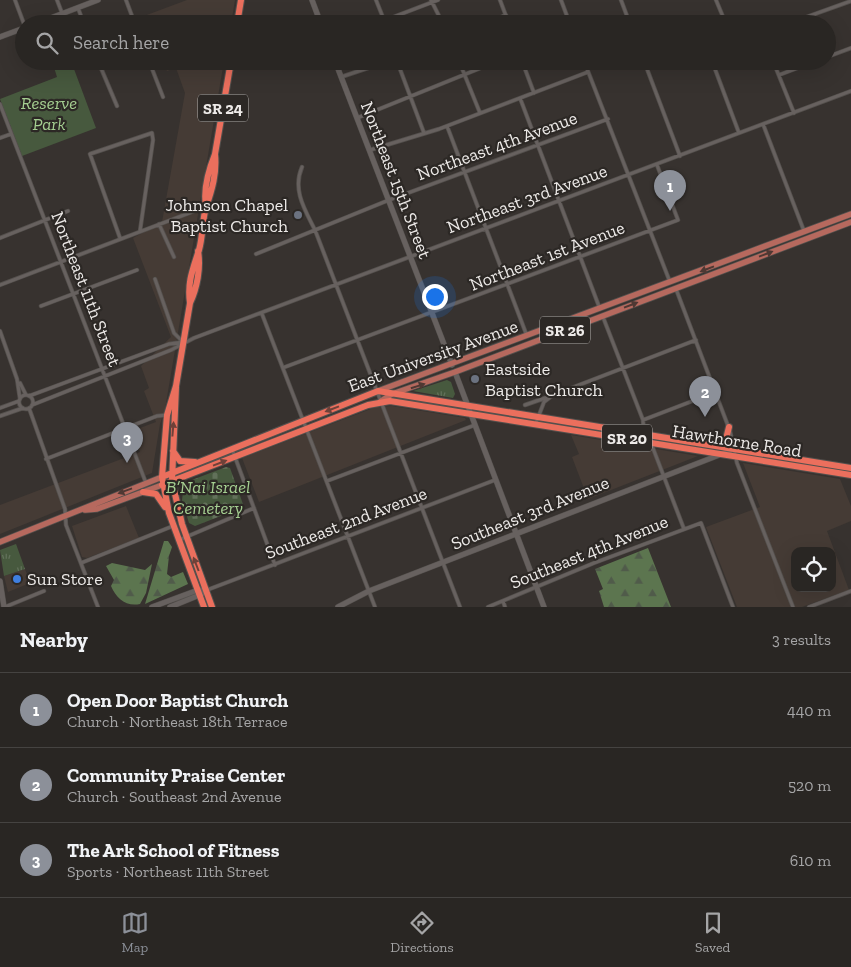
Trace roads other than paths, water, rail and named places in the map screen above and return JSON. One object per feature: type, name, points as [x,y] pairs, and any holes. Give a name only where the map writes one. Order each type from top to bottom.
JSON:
[{"type":"highway","points":[[238,15],[241,0]]},
{"type":"highway","name":"SR 24","points":[[162,477],[167,415],[176,386],[190,303],[194,294],[200,261],[198,251],[206,207],[205,198],[210,165],[215,154],[229,70]]},
{"type":"highway","name":"SR 24","points":[[172,481],[172,449],[177,399],[176,386]]},
{"type":"highway","name":"Hawthorne Road","points":[[378,391],[651,442],[851,468]]},
{"type":"highway","name":"East University Avenue","points":[[162,477],[378,391]]},
{"type":"highway","name":"Hawthorne Road","points":[[381,401],[469,409]]},
{"type":"highway","name":"East University Avenue","points":[[162,485],[381,401]]},
{"type":"highway","name":"Hawthorne Road","points":[[536,420],[644,434],[718,450]]},
{"type":"highway","points":[[718,450],[726,439],[729,428]]},
{"type":"highway","points":[[172,449],[180,461],[201,462]]},
{"type":"highway","name":"Hawthorne Road","points":[[734,452],[851,475]]},
{"type":"highway","points":[[162,477],[162,485],[173,526],[204,607]]},
{"type":"highway","points":[[172,481],[186,537],[212,607]]},
{"type":"highway","points":[[143,492],[158,496],[169,513]]},
{"type":"main road","name":"East University Avenue","points":[[378,391],[600,310],[851,214]]},
{"type":"main road","name":"East University Avenue","points":[[381,401],[392,394],[530,344],[851,222]]},
{"type":"main road","points":[[804,232],[807,239]]},
{"type":"main road","points":[[743,255],[746,262]]},
{"type":"main road","points":[[670,283],[676,288]]},
{"type":"main road","points":[[600,310],[602,316]]},
{"type":"main road","points":[[527,336],[530,344]]},
{"type":"main road","points":[[452,365],[455,372]]},
{"type":"main road","name":"East University Avenue","points":[[0,542],[162,477]]},
{"type":"main road","name":"East University Avenue","points":[[83,510],[97,509],[162,485]]},
{"type":"street","points":[[15,0],[21,15]]},
{"type":"street","points":[[57,0],[62,13]]},
{"type":"street","points":[[57,15],[98,0]]},
{"type":"street","points":[[126,0],[132,15]]},
{"type":"street","points":[[312,0],[317,15]]},
{"type":"street","points":[[376,0],[382,15]]},
{"type":"street","points":[[396,15],[438,0]]},
{"type":"street","points":[[500,0],[506,15]]},
{"type":"street","points":[[561,0],[567,15]]},
{"type":"street","points":[[621,0],[627,15]]},
{"type":"street","points":[[716,0],[722,15]]},
{"type":"street","points":[[431,1],[438,15]]},
{"type":"street","points":[[812,15],[851,1]]},
{"type":"street","points":[[78,8],[81,15]]},
{"type":"street","points":[[0,37],[15,31]]},
{"type":"street","points":[[836,54],[851,48]]},
{"type":"street","points":[[102,70],[117,106]]},
{"type":"street","points":[[152,70],[162,97]]},
{"type":"street","name":"Northeast 15th Street","points":[[338,70],[452,365]]},
{"type":"street","points":[[341,77],[362,70]]},
{"type":"street","points":[[400,70],[424,133]]},
{"type":"street","points":[[463,70],[480,113]]},
{"type":"street","points":[[357,118],[477,70]]},
{"type":"street","points":[[525,70],[534,93]]},
{"type":"street","points":[[647,70],[680,156]]},
{"type":"street","points":[[715,70],[739,133]]},
{"type":"street","points":[[777,70],[794,112]]},
{"type":"street","points":[[779,75],[792,70]]},
{"type":"street","points":[[370,150],[447,126],[588,72],[608,119],[670,283]]},
{"type":"street","name":"Northeast 3rd Avenue","points":[[19,400],[169,344],[183,342],[262,314],[851,91]]},
{"type":"street","points":[[520,98],[600,310]]},
{"type":"street","name":"Northeast 11th Street","points":[[0,104],[146,483]]},
{"type":"street","name":"Northeast 4th Avenue","points":[[256,254],[389,200],[608,119]]},
{"type":"street","points":[[764,124],[804,232]]},
{"type":"street","points":[[447,126],[527,336]]},
{"type":"street","points":[[120,238],[90,154],[152,133],[140,231]]},
{"type":"street","points":[[0,138],[11,134]]},
{"type":"street","name":"Northeast 1st Avenue","points":[[285,367],[678,220],[657,165]]},
{"type":"street","points":[[302,167],[298,186],[301,202],[316,230],[460,607]]},
{"type":"street","points":[[0,285],[206,207]]},
{"type":"street","points":[[0,238],[68,211]]},
{"type":"street","points":[[159,224],[174,257]]},
{"type":"street","points":[[41,306],[137,270]]},
{"type":"street","points":[[155,279],[174,333],[183,342]]},
{"type":"street","points":[[676,288],[729,428],[734,452],[793,607]]},
{"type":"street","points":[[262,314],[285,367],[375,607]]},
{"type":"street","points":[[602,316],[643,420],[644,434]]},
{"type":"street","points":[[0,331],[17,379],[32,399],[30,407],[46,459],[65,509],[66,524],[98,607]]},
{"type":"street","points":[[525,405],[696,340]]},
{"type":"street","name":"Northeast 3rd Avenue","points":[[30,407],[62,392],[171,350],[183,342]]},
{"type":"street","points":[[143,354],[146,360]]},
{"type":"street","points":[[455,372],[544,607]]},
{"type":"street","points":[[17,379],[19,400],[22,408]]},
{"type":"street","points":[[59,386],[62,392]]},
{"type":"street","points":[[643,420],[716,392]]},
{"type":"street","points":[[536,420],[544,402],[553,395]]},
{"type":"street","points":[[0,408],[19,400]]},
{"type":"street","points":[[0,416],[30,407]]},
{"type":"street","points":[[46,459],[157,416],[167,415]]},
{"type":"street","points":[[327,481],[475,424]]},
{"type":"street","points":[[651,442],[684,529]]},
{"type":"street","points":[[232,449],[275,565]]},
{"type":"street","name":"Southeast 3rd Avenue","points":[[338,607],[369,591],[517,534],[663,475],[718,450]]},
{"type":"street","name":"Southeast 2nd Avenue","points":[[170,607],[206,590],[348,538],[496,480]]},
{"type":"street","points":[[179,540],[254,508]]},
{"type":"street","name":"Southeast 4th Avenue","points":[[488,607],[700,523],[733,607]]},
{"type":"street","points":[[81,563],[173,526]]},
{"type":"street","points":[[0,581],[4,607],[44,591]]},
{"type":"street","points":[[810,607],[851,591]]},
{"type":"street","name":"Southeast 2nd Avenue","points":[[152,607],[199,593]]},
{"type":"street","points":[[502,601],[505,607]]},
{"type":"place","name":"Open Door Baptist Church","points":[[670,211]]},
{"type":"place","name":"Johnson Chapel Baptist Church","points":[[298,215]]},
{"type":"place","name":"Eastside Baptist Church","points":[[475,379]]},
{"type":"place","name":"Community Praise Center","points":[[705,417]]},
{"type":"place","name":"The Ark School of Fitness","points":[[127,463]]},
{"type":"place","name":"Sun Store","points":[[17,579]]},
{"type":"park label","name":"Reserve Park","points":[[49,113]]},
{"type":"park label","name":"B’Nai Israel Cemetery","points":[[208,497]]}]
